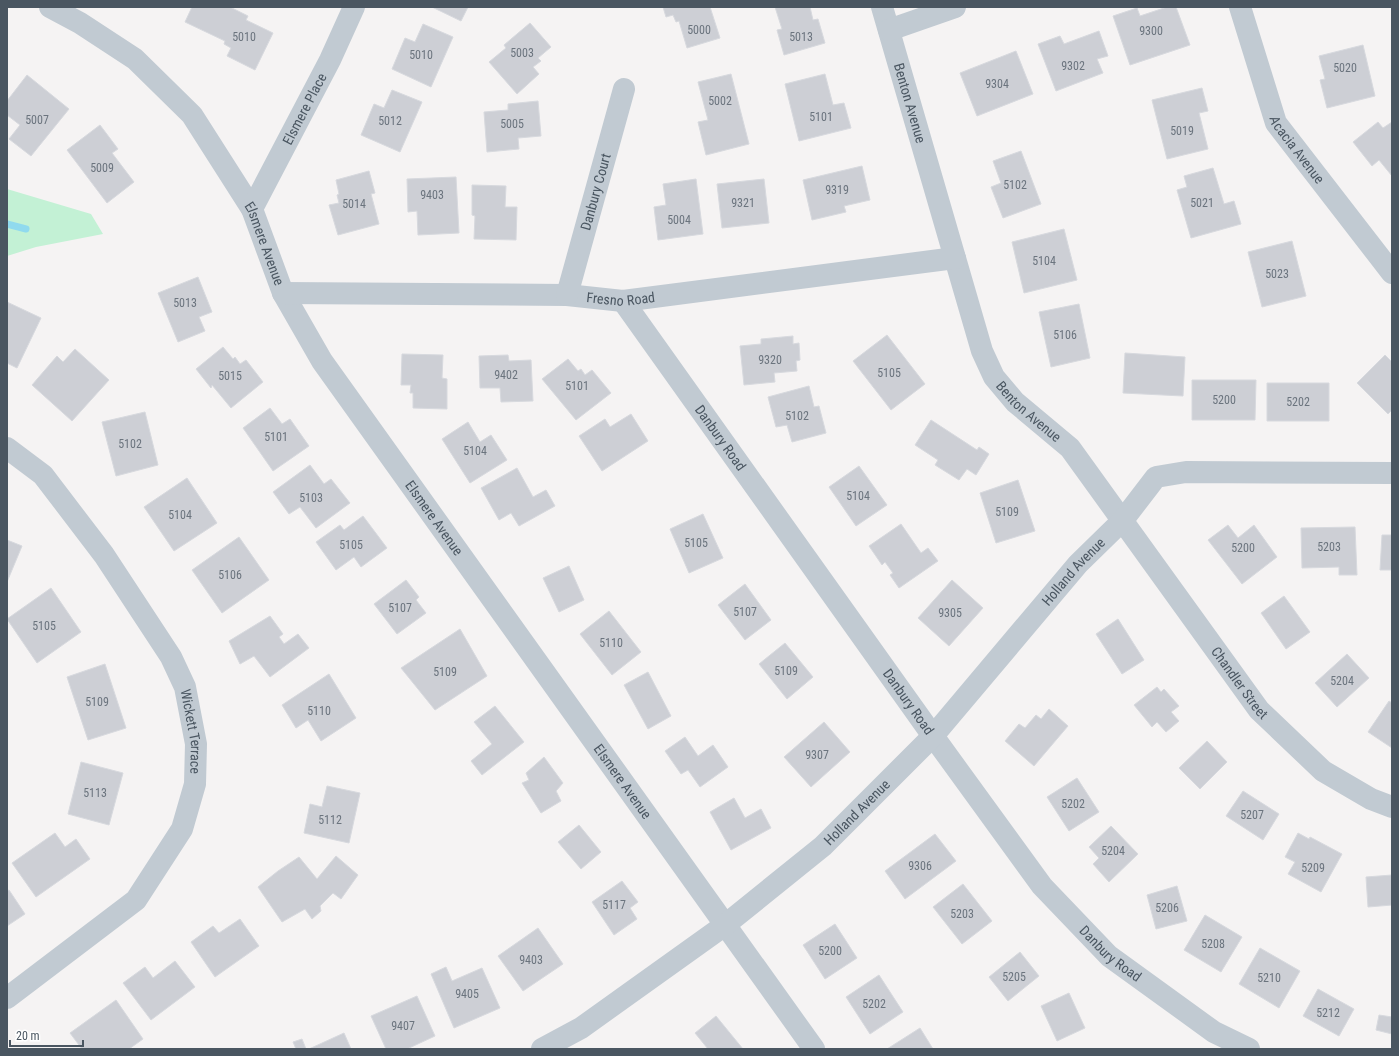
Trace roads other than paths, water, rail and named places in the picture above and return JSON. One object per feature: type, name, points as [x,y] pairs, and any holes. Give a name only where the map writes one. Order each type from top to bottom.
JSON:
[{"type":"street","name":"Elsmere Avenue","points":[[50,7],[80,23],[135,59],[192,114],[252,209],[283,294],[322,361],[814,1049]]},
{"type":"street","name":"Elsmere Place","points":[[252,209],[330,60],[354,7]]},
{"type":"street","name":"Benton Avenue","points":[[882,7],[982,351],[994,377],[1015,402],[1070,448],[1123,520]]},
{"type":"street","points":[[889,30],[955,7]]},
{"type":"street","name":"Acacia Avenue","points":[[1240,7],[1276,123],[1389,264]]},
{"type":"street","name":"Danbury Court","points":[[568,295],[624,89]]},
{"type":"street","name":"Fresno Road","points":[[283,294],[568,295],[623,301],[955,258]]},
{"type":"street","name":"Danbury Road","points":[[623,301],[933,736],[1042,886],[1109,956],[1214,1032],[1248,1049]]},
{"type":"street","name":"Wickett Terrace","points":[[7,448],[43,475],[104,555],[171,657],[185,687],[196,744],[195,784],[182,829],[136,900],[7,998]]},
{"type":"street","points":[[1123,520],[1156,477],[1186,472],[1392,472]]},
{"type":"street","name":"Holland Avenue","points":[[542,1049],[581,1028],[725,925],[823,846],[933,736],[1078,564],[1123,520]]},
{"type":"street","name":"Chandler Street","points":[[1123,520],[1259,710],[1323,771],[1371,799],[1392,807]]},
{"type":"waterway","points":[[7,224],[26,229]]}]
